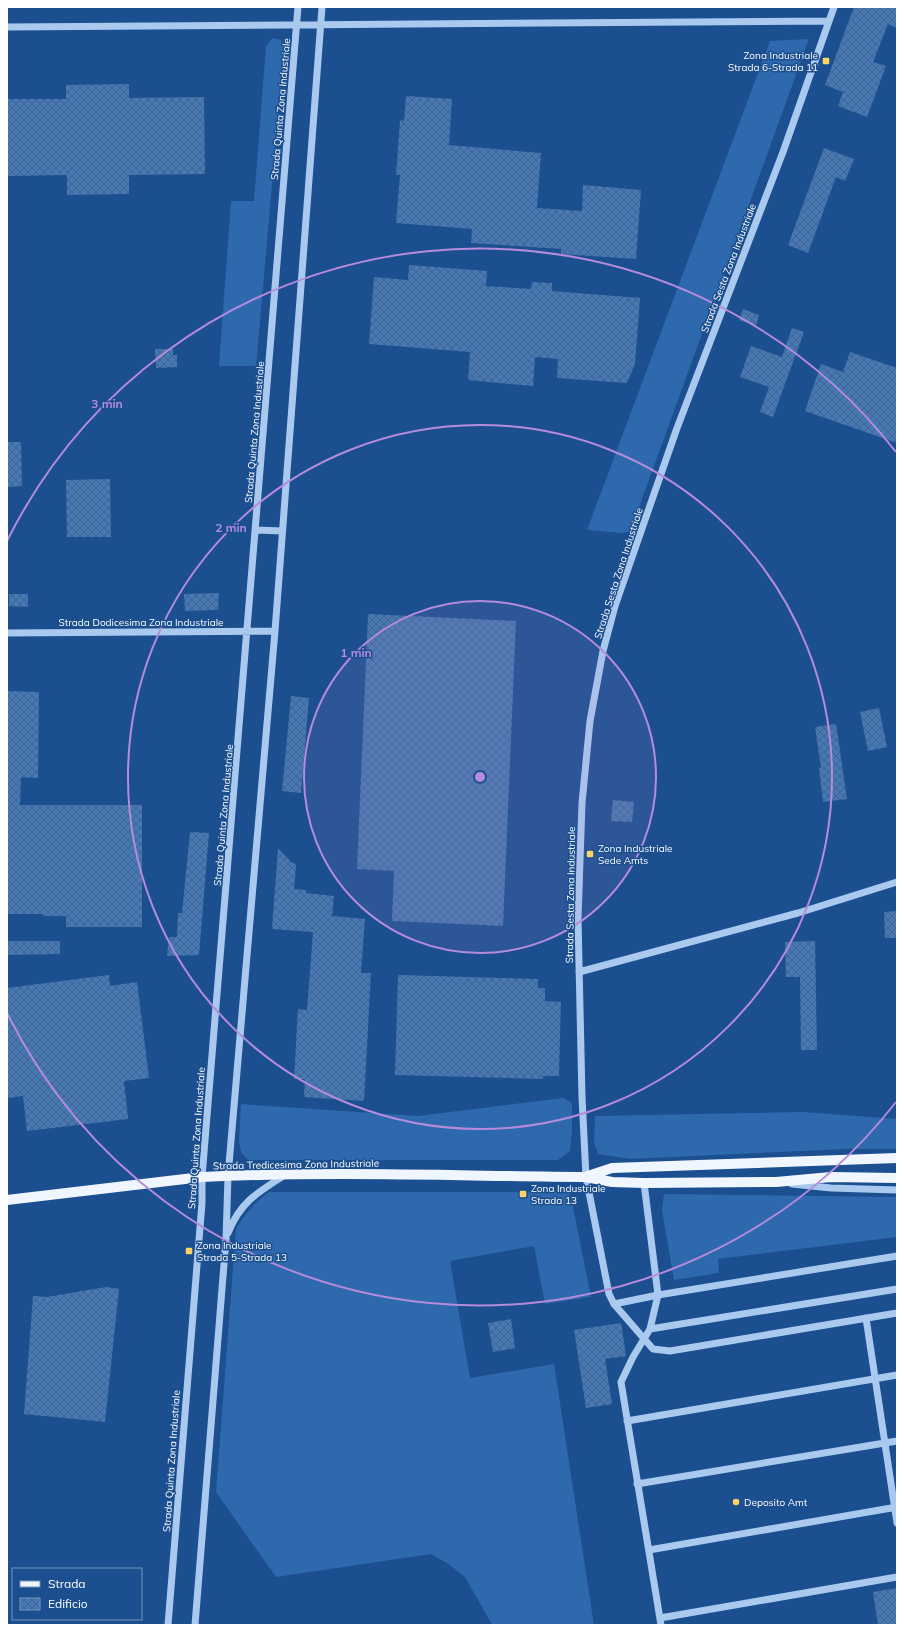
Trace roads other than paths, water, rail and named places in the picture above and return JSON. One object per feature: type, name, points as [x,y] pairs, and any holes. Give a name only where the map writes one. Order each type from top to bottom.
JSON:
[{"type":"main road","points":[[586,1177],[612,1168],[897,1158]]},
{"type":"main road","name":"Strada Tredicesima Zona Industriale","points":[[7,1200],[228,1176],[586,1177]]},
{"type":"main road","points":[[586,1177],[612,1182],[644,1183],[776,1182],[831,1177],[897,1178]]},
{"type":"street","name":"Strada Quinta Zona Industriale","points":[[168,1625],[202,1203],[202,1178],[298,7]]},
{"type":"street","points":[[196,1625],[226,1239],[228,1176],[275,631],[322,7]]},
{"type":"street","name":"Strada Sesta Zona Industriale","points":[[644,1341],[614,1304],[608,1294],[586,1177],[582,1097],[578,919],[582,803],[590,721],[603,651],[615,606],[677,428],[783,152],[834,7]]},
{"type":"street","points":[[7,27],[829,20]]},
{"type":"street","points":[[256,530],[282,531]]},
{"type":"street","name":"Strada Dodicesima Zona Industriale","points":[[7,633],[275,631]]},
{"type":"street","points":[[579,972],[798,913],[897,882]]},
{"type":"street","points":[[226,1239],[240,1208],[261,1190],[285,1175]]},
{"type":"street","points":[[776,1182],[831,1188],[897,1190]]},
{"type":"street","points":[[644,1183],[658,1295],[650,1329],[621,1382],[660,1621],[897,1577]]},
{"type":"street","points":[[614,1304],[658,1295],[897,1256]]},
{"type":"street","points":[[650,1329],[897,1288]]},
{"type":"street","points":[[644,1341],[653,1349],[670,1351],[897,1313]]},
{"type":"street","points":[[866,1318],[896,1507],[897,1523]]},
{"type":"street","points":[[627,1421],[897,1375]]},
{"type":"street","points":[[638,1484],[897,1441]]},
{"type":"street","points":[[649,1550],[896,1507]]},
{"type":"place","name":"Zona Industriale Strada 6-Strada 11","points":[[826,61]]},
{"type":"place","name":"Zona Industriale Sede Amts","points":[[590,854]]},
{"type":"place","name":"Zona Industriale Strada 13","points":[[523,1194]]},
{"type":"place","name":"Zona Industriale Strada 5-Strada 13","points":[[189,1251]]},
{"type":"place","name":"Deposito Amt","points":[[736,1502]]}]
